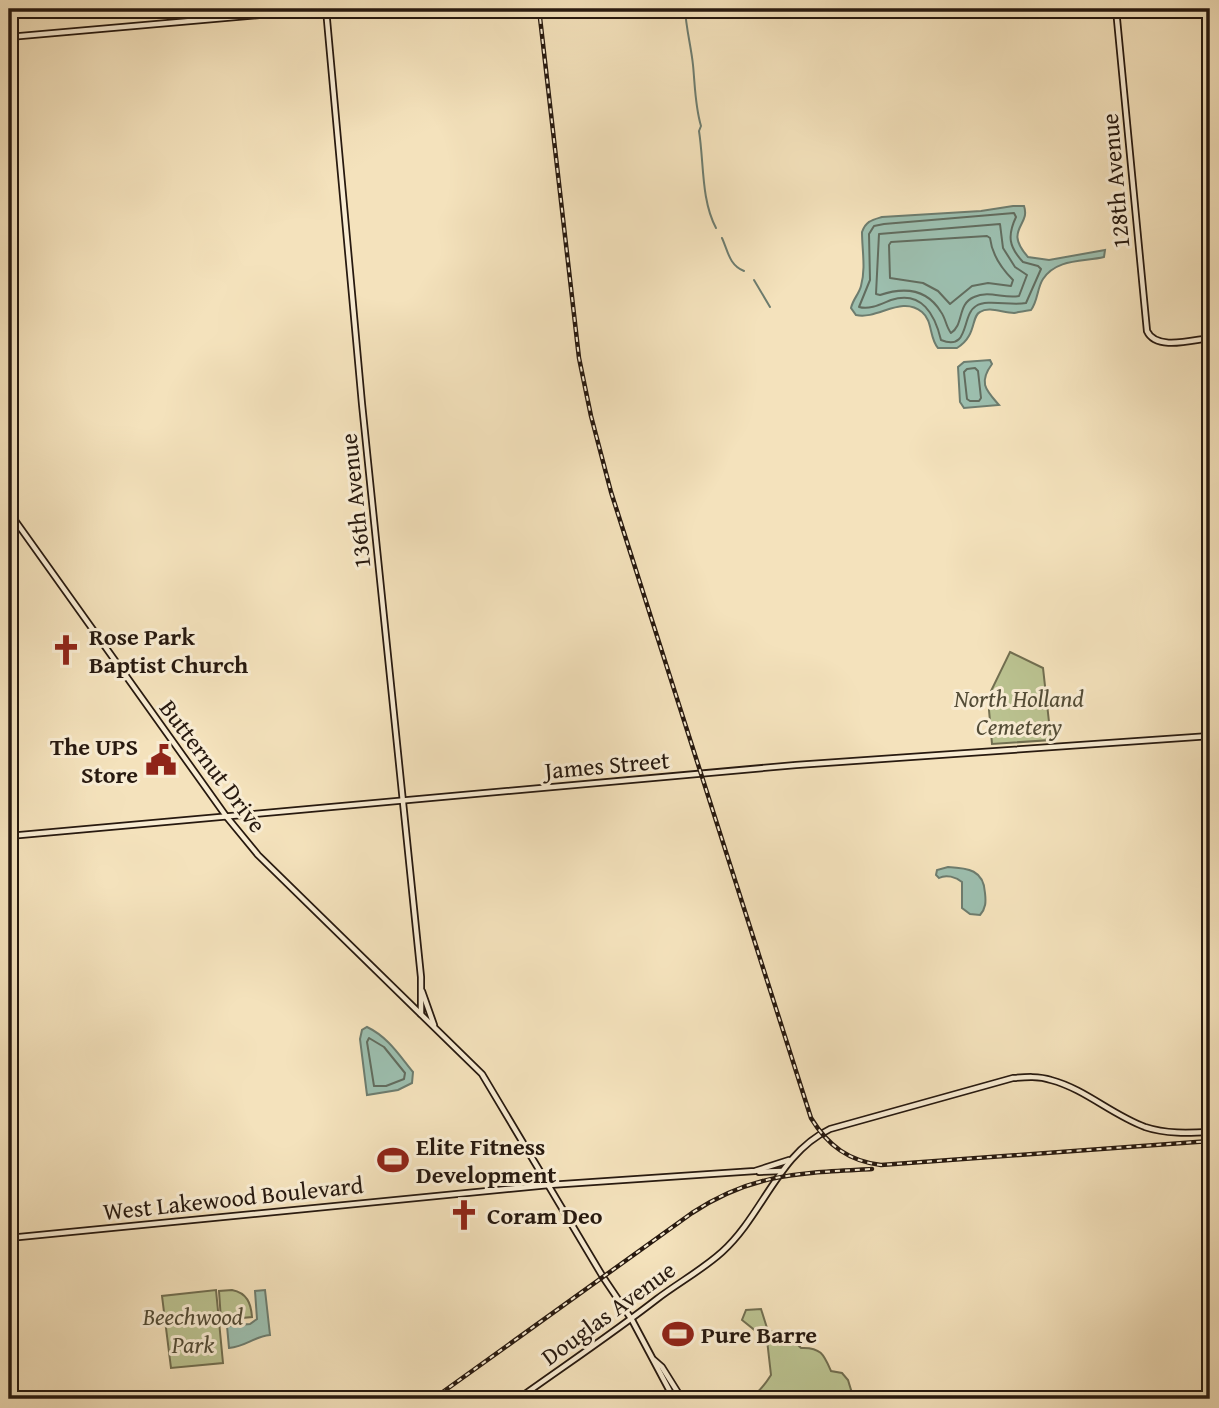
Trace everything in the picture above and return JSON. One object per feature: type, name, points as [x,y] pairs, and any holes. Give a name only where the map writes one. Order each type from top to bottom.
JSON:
[{"type":"street","points":[[9,37],[326,9]]},
{"type":"street","name":"136th Avenue","points":[[326,9],[422,990],[435,1027]]},
{"type":"street","name":"128th Avenue","points":[[1116,9],[1147,331],[1152,339],[1159,343],[1210,338]]},
{"type":"street","name":"Butternut Drive","points":[[9,512],[226,816],[258,855],[485,1078],[654,1360]]},
{"type":"street","name":"James Street","points":[[9,836],[796,765],[1210,736]]},
{"type":"street","name":"136th Avenue","points":[[421,1014],[419,995],[422,990]]},
{"type":"street","points":[[789,1162],[806,1143],[830,1129],[1013,1078],[1034,1077],[1066,1085],[1133,1122],[1153,1129],[1210,1132]]},
{"type":"street","name":"West Lakewood Boulevard","points":[[755,1171],[789,1162]]},
{"type":"street","name":"Douglas Avenue","points":[[518,1399],[632,1320],[719,1255],[738,1234],[789,1162]]},
{"type":"street","name":"West Lakewood Boulevard","points":[[9,1238],[549,1185],[782,1171]]},
{"type":"street","points":[[654,1360],[662,1367],[682,1399]]},
{"type":"street","points":[[654,1360],[673,1397]]},
{"type":"green space","name":"North Holland Cemetery","points":[[1010,652],[1043,668],[1051,740],[992,744],[989,710],[991,691]]},
{"type":"green space","name":"Beechwood Park","points":[[216,1290],[223,1363],[171,1368],[162,1296]]},
{"type":"green space","points":[[232,1290],[247,1299],[252,1317],[221,1320],[219,1291]]},
{"type":"green space","points":[[761,1309],[767,1328],[774,1333],[787,1334],[801,1348],[821,1353],[831,1371],[842,1373],[848,1380],[852,1393],[861,1399],[745,1399],[760,1390],[771,1375],[767,1340],[742,1320],[746,1310]]},
{"type":"water","points":[[1024,206],[1025,213],[1018,240],[1028,257],[1049,260],[1105,250],[1104,257],[1063,264],[1049,272],[1041,283],[1031,310],[1014,313],[992,310],[980,312],[968,338],[957,348],[938,348],[925,316],[914,307],[898,307],[864,316],[856,315],[851,308],[862,279],[862,232],[865,225],[882,217],[981,211]]},
{"type":"water","points":[[990,360],[992,364],[985,376],[985,386],[999,405],[964,408],[960,402],[958,367],[964,362]]},
{"type":"water","points":[[948,867],[974,872],[982,879],[985,902],[980,915],[970,914],[962,908],[962,882],[951,877],[939,878],[936,875],[937,870]]},
{"type":"water","points":[[367,1027],[387,1041],[398,1053],[413,1072],[412,1083],[398,1090],[367,1095],[360,1039],[362,1030]]},
{"type":"water","points":[[265,1290],[270,1335],[229,1348],[227,1326],[250,1324],[257,1319],[255,1291]]},
{"type":"waterway","points":[[685,9],[701,126],[699,131],[705,193],[716,228]]},
{"type":"waterway","points":[[722,238],[732,261],[744,271]]},
{"type":"waterway","points":[[754,280],[770,307]]},
{"type":"waterway","points":[[1205,333],[1210,327]]},
{"type":"waterway","points":[[1204,347],[1210,420]]},
{"type":"waterway","points":[[1210,429],[1210,436]]},
{"type":"waterway","points":[[1210,847],[1207,853],[1210,897]]},
{"type":"railway","points":[[539,9],[579,358],[591,416],[611,492],[811,1118],[825,1137],[840,1150],[859,1160],[881,1165],[1210,1141]]},
{"type":"railway","points":[[433,1399],[692,1213],[714,1200],[736,1190],[778,1178],[872,1169]]},
{"type":"place","name":"Rose Park Baptist Church","points":[[66,650]]},
{"type":"place","name":"The UPS Store","points":[[161,760]]},
{"type":"place","name":"Elite Fitness Development","points":[[393,1160]]},
{"type":"place","name":"Coram Deo","points":[[464,1215]]},
{"type":"place","name":"Pure Barre","points":[[678,1334]]}]
